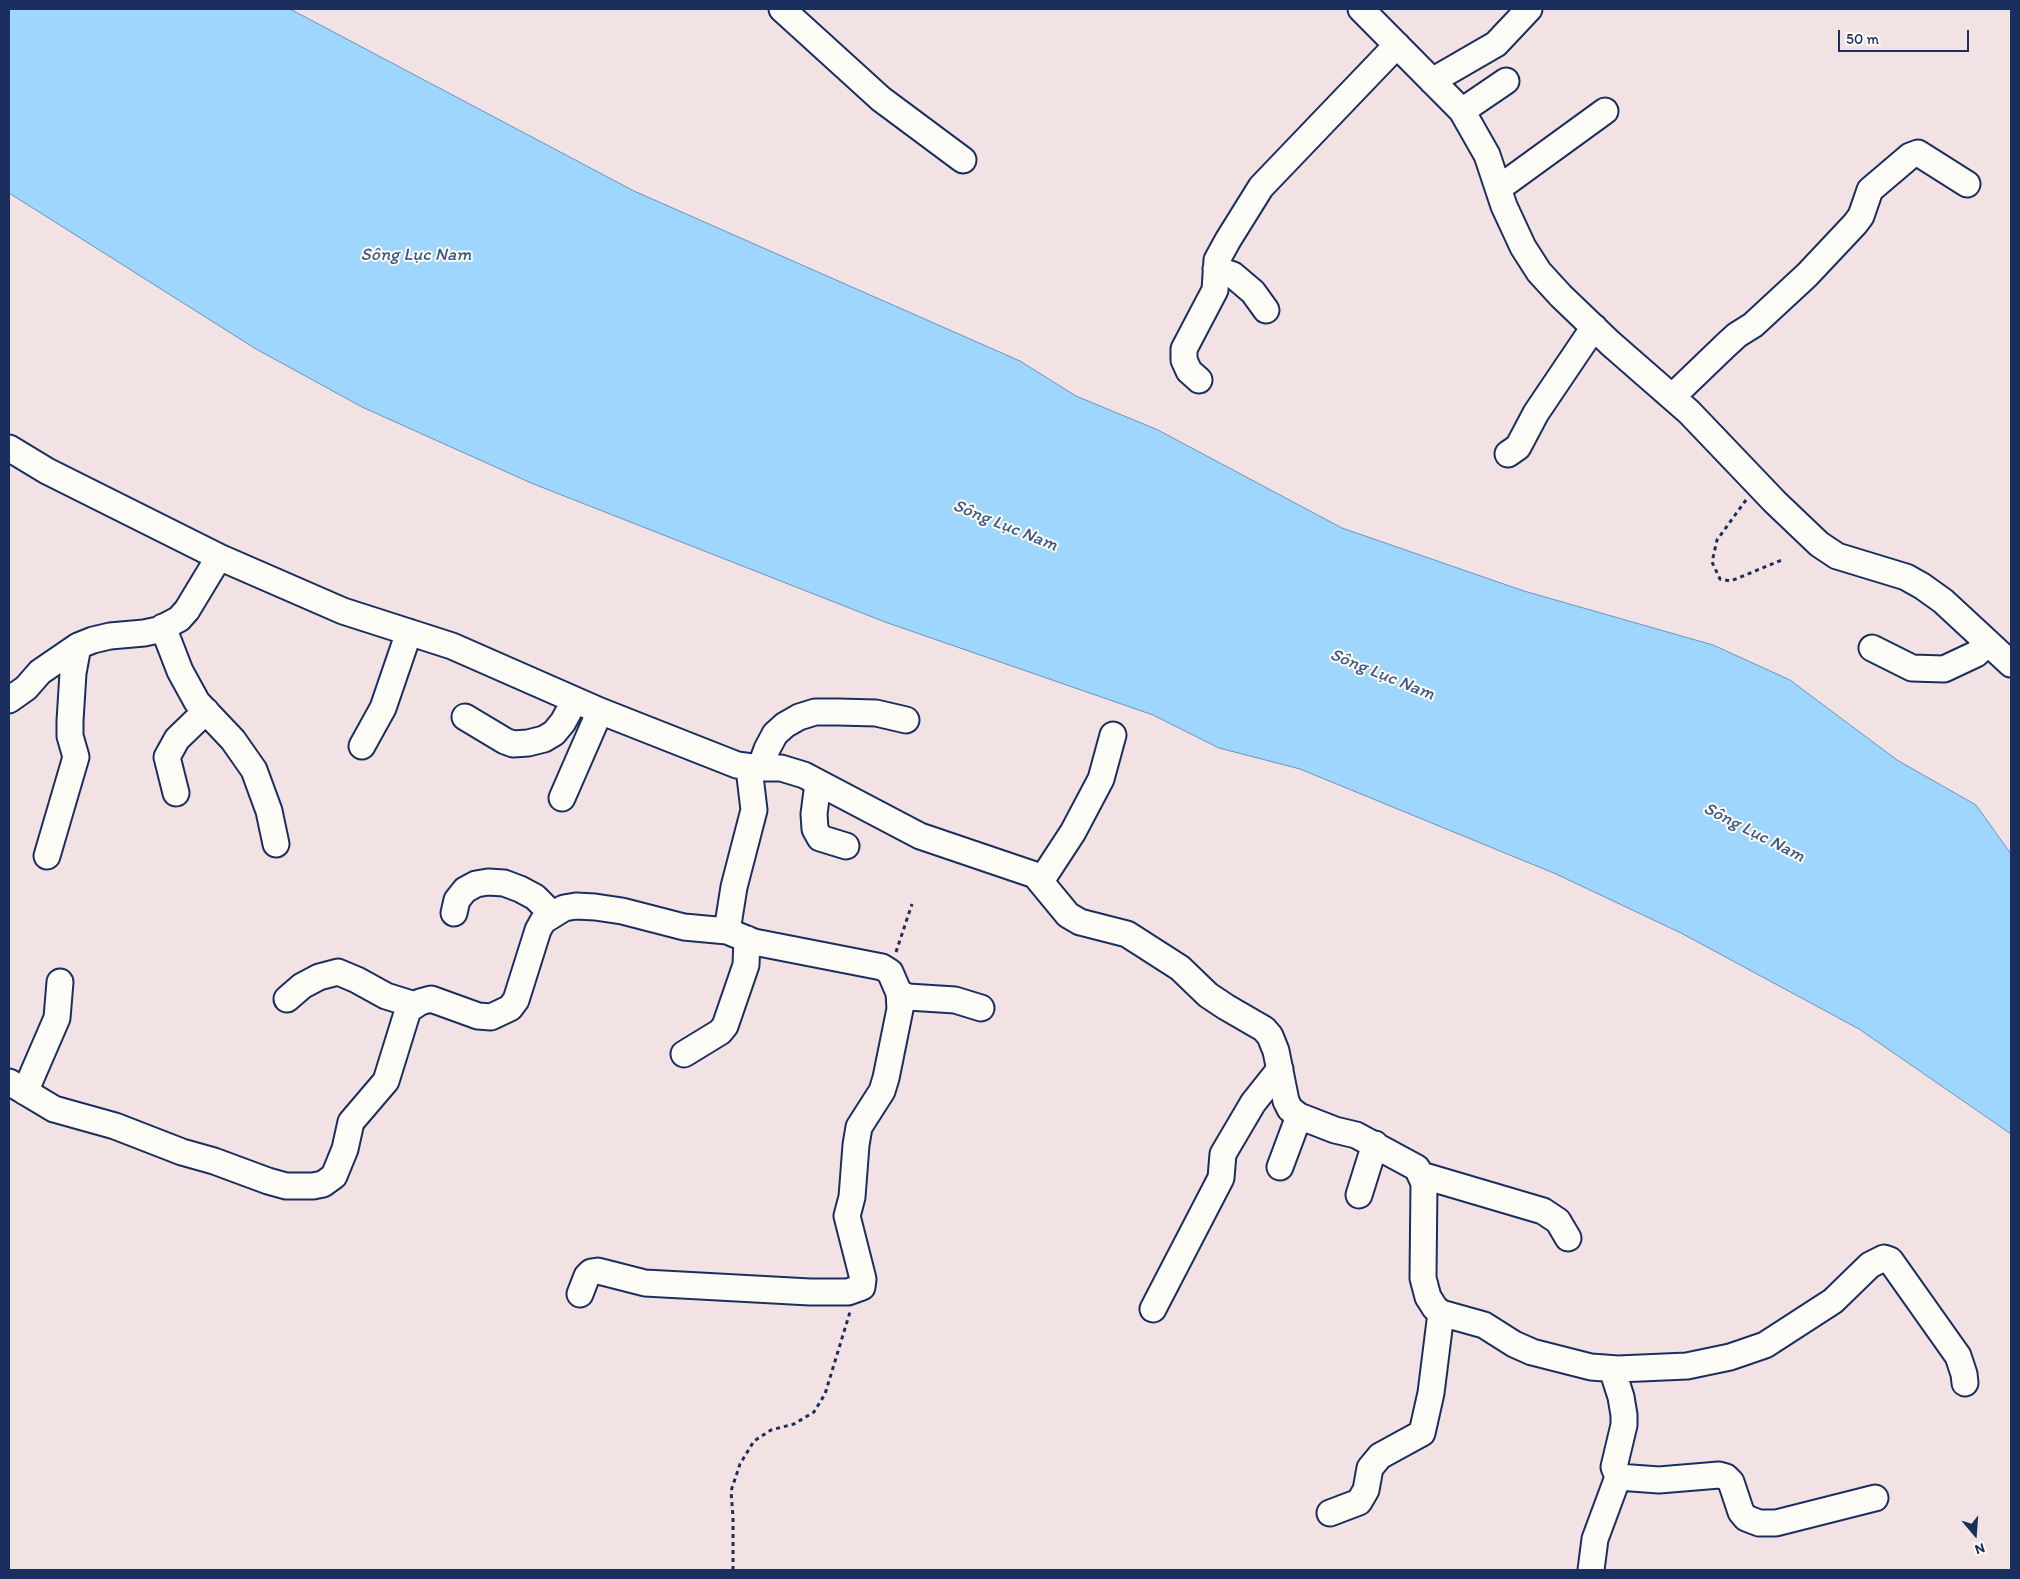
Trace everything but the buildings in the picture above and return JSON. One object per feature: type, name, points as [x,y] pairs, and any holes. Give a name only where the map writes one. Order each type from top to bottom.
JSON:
[{"type":"street","points":[[782,9],[881,99],[962,160]]},
{"type":"street","points":[[1361,9],[1462,110],[1487,155],[1513,229],[1539,272],[1594,327],[1689,412],[1819,544],[1837,556],[1858,564],[1906,577],[1922,586],[1943,601],[2011,664]]},
{"type":"street","points":[[1432,80],[1496,44],[1529,9]]},
{"type":"street","points":[[1199,380],[1189,372],[1184,360],[1184,350],[1215,290],[1217,260],[1228,240],[1261,187],[1397,45]]},
{"type":"street","points":[[1462,110],[1506,81]]},
{"type":"street","points":[[1499,188],[1605,111]]},
{"type":"street","points":[[1672,398],[1737,335],[1753,325],[1807,275],[1861,216],[1870,190],[1910,156],[1918,153],[1967,184]]},
{"type":"street","points":[[1216,269],[1233,275],[1253,292],[1266,310]]},
{"type":"street","points":[[1508,454],[1518,447],[1536,413],[1594,327]]},
{"type":"street","points":[[9,448],[47,471],[219,557],[343,610],[452,646],[600,712],[688,746],[754,768],[787,769],[920,836],[1020,869],[1035,876],[1068,915],[1080,922],[1127,934],[1180,968],[1208,995],[1264,1028],[1270,1036],[1276,1051],[1286,1101],[1290,1109],[1300,1116],[1335,1130],[1356,1135],[1417,1168],[1421,1175],[1424,1195],[1423,1278],[1428,1297],[1435,1308],[1441,1313],[1484,1326],[1514,1344],[1532,1352],[1591,1367],[1612,1369],[1687,1366],[1752,1351],[1786,1332],[1833,1301],[1870,1265],[1884,1258],[1890,1260],[1958,1356],[1965,1383]]},
{"type":"street","points":[[9,700],[26,688],[40,672],[78,646],[110,636],[144,633],[163,628],[179,619],[187,610],[219,557]]},
{"type":"street","points":[[163,628],[180,671],[197,702],[233,740],[254,770],[269,811],[276,844]]},
{"type":"street","points":[[362,746],[383,708],[409,632]]},
{"type":"street","points":[[1872,648],[1912,668],[1944,669],[1976,654],[1988,642]]},
{"type":"street","points":[[47,856],[76,757],[70,736],[70,721],[72,674],[78,646]]},
{"type":"street","points":[[465,716],[505,741],[513,744],[528,743],[544,739],[554,733],[563,722],[575,700]]},
{"type":"street","points":[[176,793],[167,757],[177,739],[206,711]]},
{"type":"street","points":[[562,798],[600,712]]},
{"type":"street","points":[[684,1054],[720,1032],[726,1026],[746,965],[737,935],[734,887],[754,810],[754,768],[775,734],[785,725],[815,712],[876,713],[906,720]]},
{"type":"street","points":[[1041,881],[1073,832],[1102,779],[1113,736]]},
{"type":"street","points":[[818,783],[814,814],[815,829],[820,838],[846,846]]},
{"type":"street","points":[[454,913],[457,900],[466,890],[476,884],[488,882],[520,889],[535,897],[552,914]]},
{"type":"street","points":[[60,982],[57,1018],[17,1087],[54,1109],[115,1126],[268,1182],[300,1187],[323,1184],[330,1180],[338,1170],[352,1122],[386,1081],[408,1010],[431,998],[478,1016],[491,1017],[510,1008],[516,1000],[538,930],[543,921],[564,908],[576,906],[622,911],[684,927],[737,935],[784,949],[882,967],[908,997],[954,1000],[981,1008]]},
{"type":"street","points":[[287,999],[302,986],[319,976],[338,972],[386,996],[415,1005]]},
{"type":"street","points":[[580,1294],[587,1276],[591,1272],[645,1283],[810,1292],[848,1292],[862,1287],[863,1279],[847,1216],[854,1184],[856,1145],[864,1118],[882,1091],[900,1009],[894,982]]},
{"type":"street","points":[[1153,1309],[1221,1178],[1223,1154],[1253,1103],[1280,1069]]},
{"type":"street","points":[[1280,1167],[1300,1116]]},
{"type":"street","points":[[1359,1195],[1375,1144]]},
{"type":"street","points":[[1421,1175],[1543,1211],[1558,1221],[1568,1238]]},
{"type":"street","points":[[1330,1513],[1359,1502],[1366,1490],[1370,1468],[1380,1456],[1422,1433],[1431,1393],[1441,1313]]},
{"type":"street","points":[[1591,1570],[1595,1539],[1618,1477],[1614,1467],[1624,1426],[1621,1397],[1612,1369]]},
{"type":"street","points":[[1618,1477],[1658,1480],[1719,1475],[1726,1477],[1731,1482],[1740,1512],[1746,1518],[1758,1523],[1776,1523],[1874,1498]]},
{"type":"path","points":[[1757,483],[1717,540],[1712,562],[1720,579],[1731,581],[1784,559]]},
{"type":"path","points":[[894,982],[912,904]]},
{"type":"path","points":[[733,1570],[731,1490],[740,1464],[754,1442],[771,1430],[794,1424],[814,1412],[824,1394],[857,1290]]},
{"type":"water","name":"Sông Lục Nam","points":[[9,9],[290,9],[634,191],[1020,361],[1076,396],[1158,430],[1342,528],[1524,591],[1713,645],[1790,680],[1897,760],[1976,805],[2011,854],[2011,1134],[1859,1029],[1681,933],[1556,874],[1300,769],[1219,748],[1153,715],[885,622],[531,483],[362,407],[256,349],[9,193]]}]
